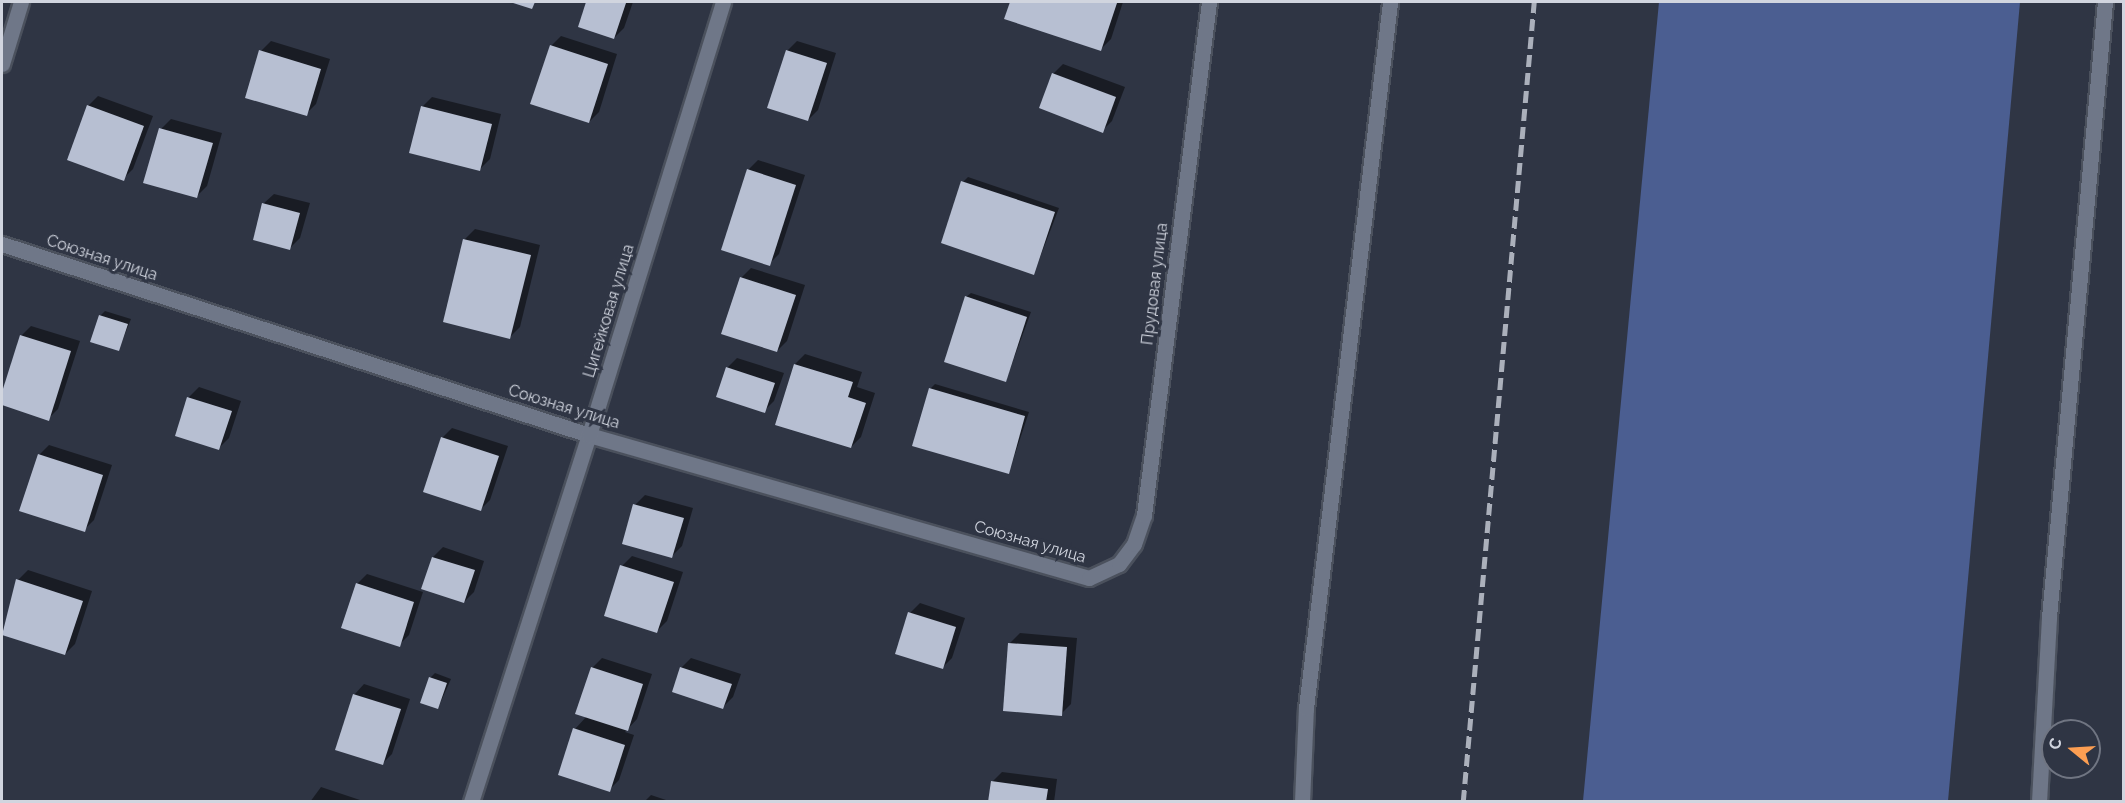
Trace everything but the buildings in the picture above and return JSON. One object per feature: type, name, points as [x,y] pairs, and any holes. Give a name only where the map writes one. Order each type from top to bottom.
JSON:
[{"type":"street","points":[[2,64],[21,2]]},
{"type":"street","name":"Цигейковая улица","points":[[471,801],[589,435],[723,2]]},
{"type":"street","name":"Прудовая улица","points":[[1119,564],[1134,544],[1144,515],[1209,2]]},
{"type":"street","points":[[1302,801],[1306,708],[1390,2]]},
{"type":"street","points":[[2039,801],[2049,617],[2105,2]]},
{"type":"street","name":"Союзная улица","points":[[2,244],[589,435],[1089,578],[1119,564]]},
{"type":"shaded area","points":[[1659,2],[2020,2],[1948,801],[1583,801]]},
{"type":"railway","points":[[1463,802],[1534,2]]}]
